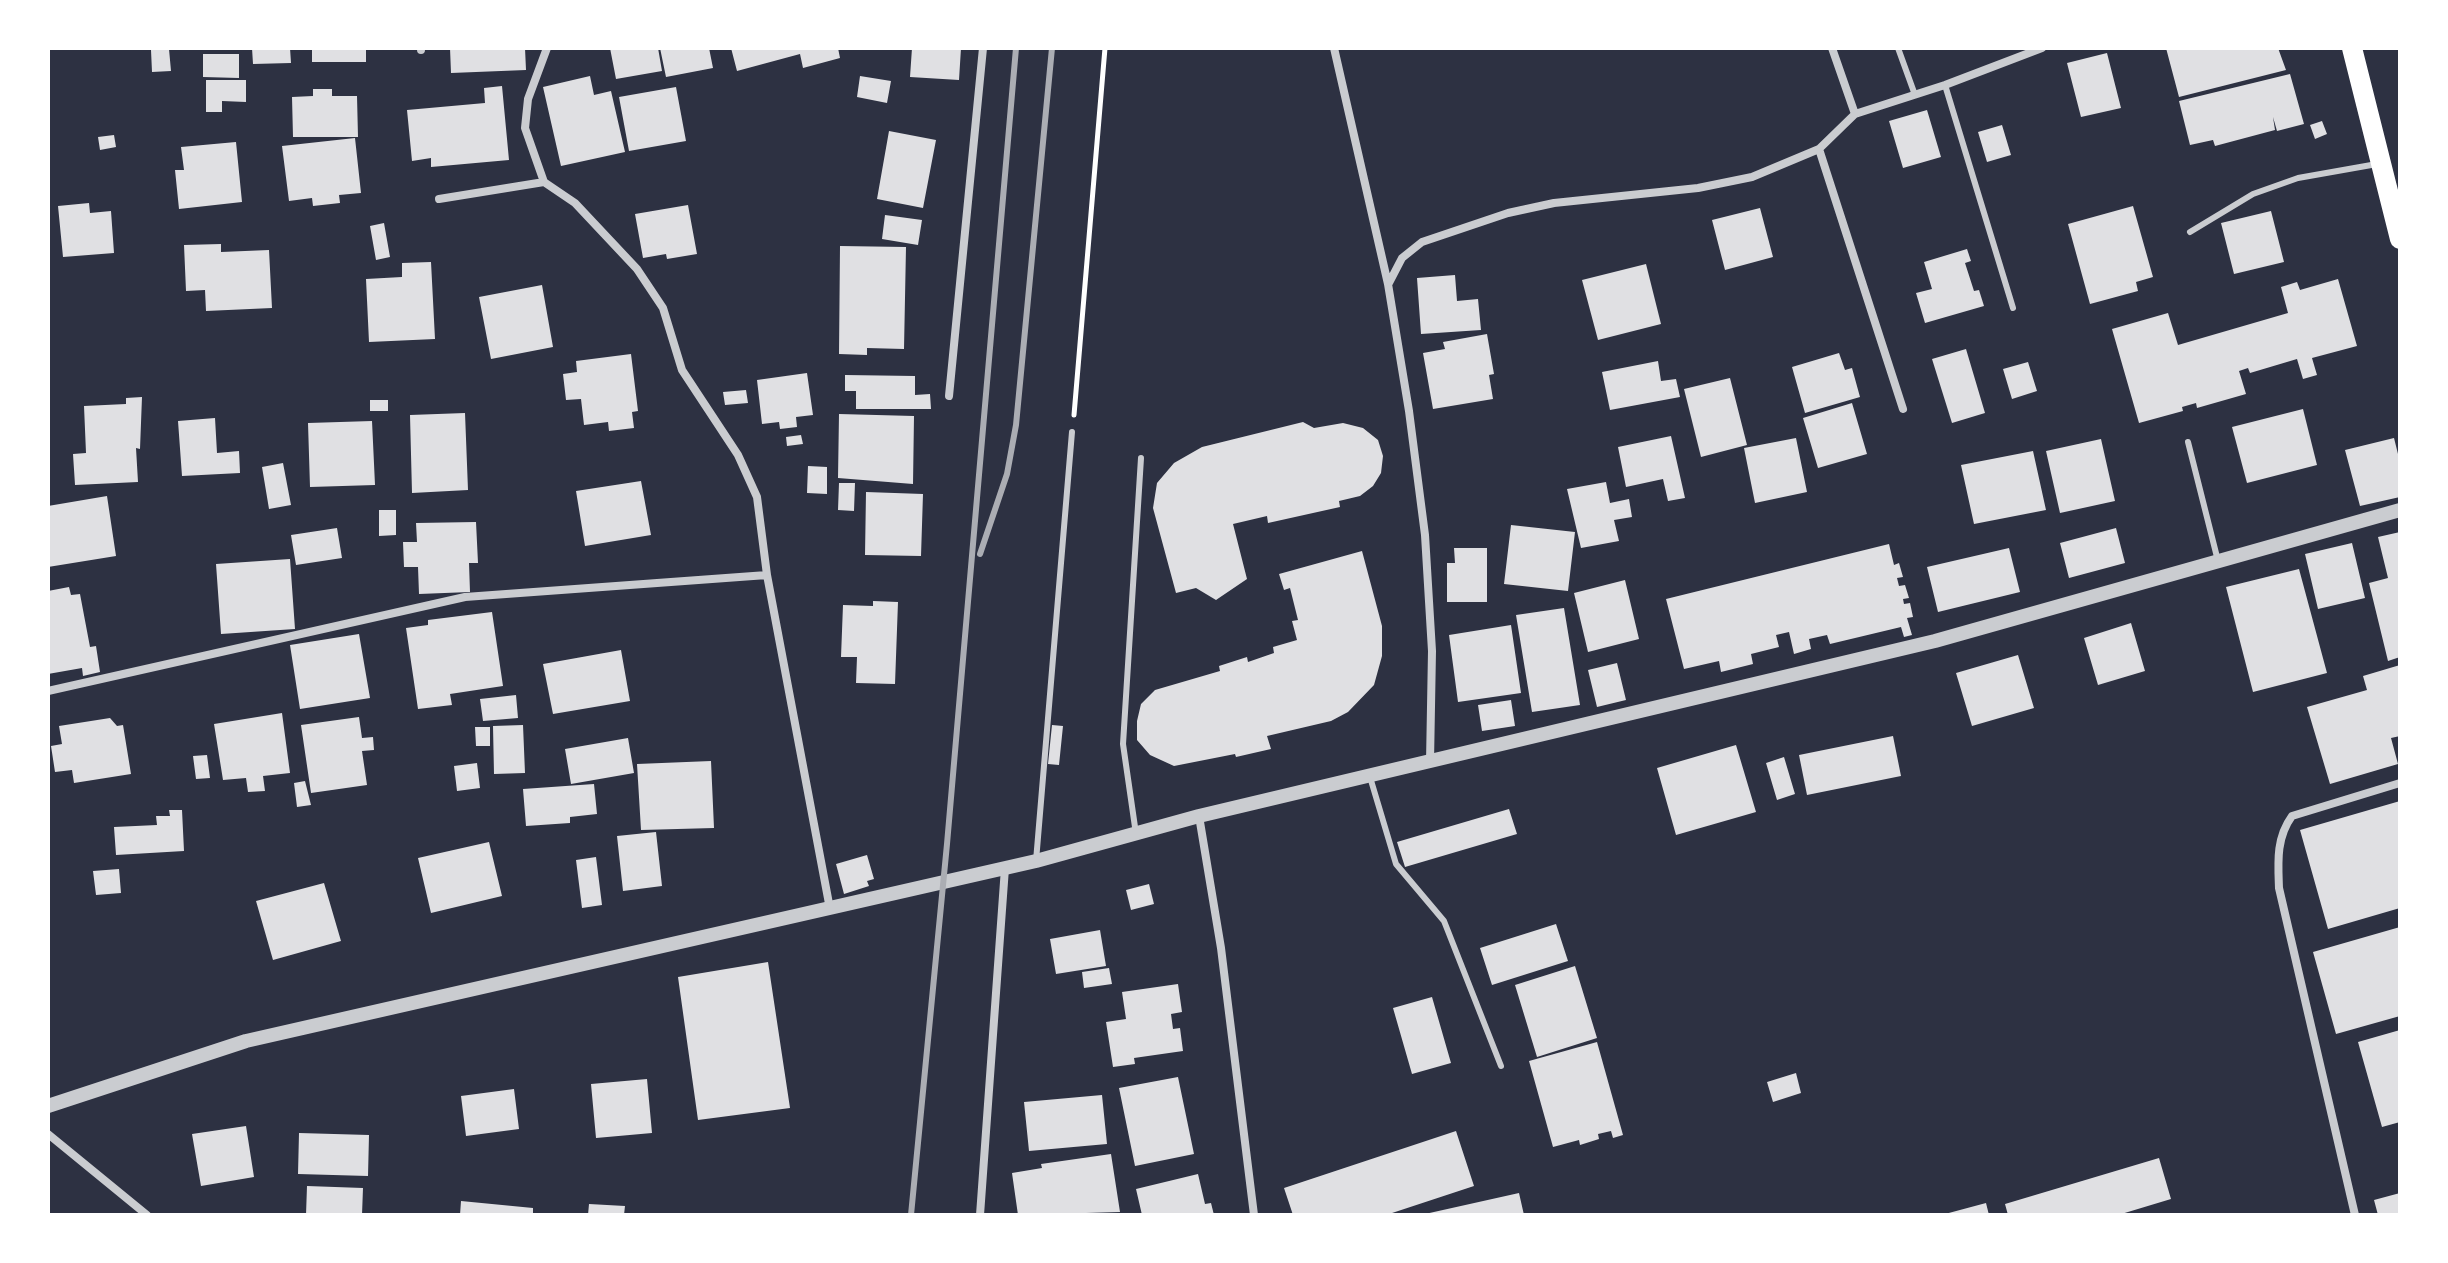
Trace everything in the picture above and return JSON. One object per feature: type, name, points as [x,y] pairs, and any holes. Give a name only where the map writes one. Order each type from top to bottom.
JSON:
[{"type":"main road","points":[[2352,48],[2400,239]]},
{"type":"street","points":[[547,48],[528,99],[525,128],[544,182],[575,203],[637,269],[663,308],[682,370],[701,404],[738,455],[757,497],[767,575],[830,909]]},
{"type":"street","points":[[949,396],[983,48]]},
{"type":"street","points":[[1334,48],[1388,284],[1425,535],[1432,651],[1430,763]]},
{"type":"street","points":[[1832,48],[1855,114]]},
{"type":"street","points":[[1388,284],[1402,258],[1422,242],[1508,213],[1554,203],[1698,188],[1752,177],[1819,149],[1855,114],[1945,85],[2042,48]]},
{"type":"street","points":[[1819,149],[1903,409]]},
{"type":"street","points":[[439,199],[544,182]]},
{"type":"street","points":[[48,1106],[246,1041],[1036,861],[1199,816],[1935,641],[2400,510]]},
{"type":"street","points":[[48,691],[465,597],[767,575]]},
{"type":"street","points":[[2355,1215],[2279,888],[2278,849],[2284,827],[2292,816],[2400,783]]},
{"type":"street","points":[[1199,816],[1221,948],[1254,1215]]},
{"type":"street","points":[[980,1215],[1005,868]]},
{"type":"street","points":[[48,1134],[147,1215]]},
{"type":"lane","points":[[1898,48],[1915,95]]},
{"type":"lane","points":[[1945,85],[2013,308]]},
{"type":"lane","points":[[2190,232],[2253,194],[2298,178],[2381,163]]},
{"type":"lane","points":[[1036,861],[1072,432]]},
{"type":"lane","points":[[2188,442],[2218,561]]},
{"type":"lane","points":[[1136,834],[1123,744],[1141,458]]},
{"type":"lane","points":[[1370,777],[1396,864],[1444,921],[1501,1066]]},
{"type":"path","points":[[1072,432],[1105,48]]},
{"type":"building","points":[[252,48],[290,48],[291,63],[253,64]]},
{"type":"building","points":[[312,48],[366,48],[366,62],[312,62]]},
{"type":"building","points":[[450,48],[525,48],[526,70],[451,73]]},
{"type":"building","points":[[610,48],[658,48],[662,71],[616,79]]},
{"type":"building","points":[[660,48],[709,48],[713,68],[666,77]]},
{"type":"building","points":[[731,48],[838,48],[840,58],[803,68],[800,54],[737,71]]},
{"type":"building","points":[[912,48],[961,48],[959,80],[910,77]]},
{"type":"building","points":[[2166,48],[2278,48],[2286,70],[2179,97]]},
{"type":"building","points":[[169,49],[171,71],[152,72],[151,50]]},
{"type":"building","points":[[2107,53],[2121,108],[2081,117],[2067,63]]},
{"type":"building","points":[[203,54],[239,54],[239,78],[203,77]]},
{"type":"building","points":[[2290,74],[2304,124],[2277,131],[2273,117],[2275,130],[2215,146],[2213,140],[2190,145],[2179,101]]},
{"type":"building","points":[[590,76],[594,95],[611,91],[625,152],[561,166],[543,87]]},
{"type":"building","points":[[860,76],[891,81],[887,103],[857,97]]},
{"type":"building","points":[[206,80],[246,80],[246,102],[222,101],[222,112],[206,112]]},
{"type":"building","points":[[502,86],[509,160],[431,167],[431,158],[412,161],[407,110],[485,103],[484,88]]},
{"type":"building","points":[[676,87],[686,141],[629,151],[619,97]]},
{"type":"building","points":[[313,89],[332,89],[332,96],[357,96],[358,137],[293,137],[292,97],[313,96]]},
{"type":"building","points":[[1927,110],[1941,157],[1903,168],[1889,121]]},
{"type":"building","points":[[2322,121],[2327,134],[2315,139],[2310,125]]},
{"type":"building","points":[[2002,125],[2011,155],[1987,162],[1978,132]]},
{"type":"building","points":[[889,131],[936,140],[923,208],[877,199]]},
{"type":"building","points":[[114,135],[116,147],[100,150],[98,137]]},
{"type":"building","points":[[355,138],[361,193],[339,195],[340,203],[313,206],[312,198],[289,201],[282,146]]},
{"type":"building","points":[[236,142],[242,202],[179,209],[175,170],[184,170],[181,147]]},
{"type":"building","points":[[89,203],[90,213],[111,211],[114,253],[63,257],[58,206]]},
{"type":"building","points":[[688,205],[697,254],[667,259],[666,254],[643,258],[635,214]]},
{"type":"building","points":[[2133,206],[2153,277],[2136,282],[2138,291],[2090,304],[2068,224]]},
{"type":"building","points":[[1760,208],[1773,257],[1725,270],[1712,220]]},
{"type":"building","points":[[2271,211],[2284,262],[2234,274],[2221,223]]},
{"type":"building","points":[[885,215],[922,220],[918,245],[882,239]]},
{"type":"building","points":[[384,223],[390,257],[376,260],[370,226]]},
{"type":"building","points":[[221,244],[221,252],[269,250],[272,308],[206,311],[205,290],[186,291],[184,245]]},
{"type":"building","points":[[840,246],[906,247],[904,349],[867,348],[867,355],[839,354]]},
{"type":"building","points":[[1967,249],[1971,261],[1965,263],[1974,291],[1979,290],[1984,306],[1925,323],[1916,293],[1932,289],[1924,262]]},
{"type":"building","points":[[431,262],[435,339],[369,342],[366,279],[402,277],[402,263]]},
{"type":"building","points":[[1646,264],[1661,324],[1598,340],[1582,280]]},
{"type":"building","points":[[1455,275],[1457,301],[1478,299],[1481,330],[1421,334],[1417,278]]},
{"type":"building","points":[[2338,279],[2357,346],[2312,358],[2317,375],[2303,379],[2297,359],[2250,373],[2248,368],[2239,371],[2246,394],[2197,408],[2196,403],[2182,407],[2183,411],[2139,423],[2112,329],[2168,313],[2178,345],[2288,313],[2281,287],[2297,282],[2300,290]]},
{"type":"building","points":[[542,285],[553,347],[491,359],[479,297]]},
{"type":"building","points":[[1487,334],[1494,374],[1489,375],[1493,399],[1433,409],[1423,353],[1445,349],[1443,342]]},
{"type":"building","points":[[1966,349],[1985,413],[1952,423],[1932,359]]},
{"type":"building","points":[[1839,353],[1845,370],[1852,368],[1860,397],[1805,413],[1792,367]]},
{"type":"building","points":[[631,354],[638,411],[632,412],[634,428],[609,431],[608,422],[584,425],[581,399],[566,400],[563,374],[577,372],[576,361]]},
{"type":"building","points":[[1658,361],[1661,381],[1676,379],[1680,397],[1610,410],[1602,372]]},
{"type":"building","points":[[2028,362],[2037,391],[2012,399],[2003,369]]},
{"type":"building","points":[[807,373],[813,415],[796,417],[797,427],[780,429],[779,422],[762,424],[757,380]]},
{"type":"building","points":[[845,375],[915,376],[915,395],[930,394],[931,409],[856,409],[856,391],[845,391]]},
{"type":"building","points":[[1730,378],[1747,445],[1701,457],[1684,389]]},
{"type":"building","points":[[746,390],[748,403],[725,405],[723,392]]},
{"type":"building","points":[[142,397],[140,449],[136,448],[138,482],[75,485],[73,454],[86,453],[84,406],[126,404],[126,398]]},
{"type":"building","points":[[370,400],[388,400],[388,411],[370,411]]},
{"type":"building","points":[[1852,403],[1867,454],[1818,468],[1803,418]]},
{"type":"building","points":[[2303,409],[2317,465],[2247,483],[2232,427]]},
{"type":"building","points":[[465,413],[468,490],[412,493],[410,415]]},
{"type":"building","points":[[839,414],[914,416],[913,484],[838,478]]},
{"type":"building","points":[[215,418],[217,453],[239,451],[240,473],[182,476],[178,421]]},
{"type":"building","points":[[372,421],[375,485],[310,487],[308,423]]},
{"type":"building","points":[[1303,422],[1314,428],[1343,423],[1363,428],[1378,440],[1383,456],[1381,473],[1373,486],[1360,496],[1339,501],[1340,507],[1268,523],[1267,516],[1233,524],[1247,579],[1216,600],[1196,588],[1176,593],[1153,508],[1157,483],[1174,463],[1202,447]]},
{"type":"building","points":[[801,435],[803,444],[787,446],[786,437]]},
{"type":"building","points":[[1671,436],[1685,498],[1668,501],[1663,479],[1626,487],[1618,447]]},
{"type":"building","points":[[1796,438],[1807,492],[1755,503],[1744,448]]},
{"type":"building","points":[[2394,438],[2400,462],[2400,497],[2360,506],[2345,450]]},
{"type":"building","points":[[2101,439],[2115,501],[2060,513],[2046,451]]},
{"type":"building","points":[[2033,451],[2046,510],[1974,524],[1961,465]]},
{"type":"building","points":[[283,463],[291,505],[269,509],[262,467]]},
{"type":"building","points":[[808,466],[827,467],[827,494],[807,493]]},
{"type":"building","points":[[641,481],[651,535],[585,546],[576,491]]},
{"type":"building","points":[[1606,482],[1610,503],[1629,499],[1632,517],[1614,520],[1619,541],[1581,548],[1567,489]]},
{"type":"building","points":[[839,483],[855,483],[854,511],[838,510]]},
{"type":"building","points":[[866,492],[923,494],[921,556],[865,555]]},
{"type":"building","points":[[107,496],[116,556],[48,567],[48,506]]},
{"type":"building","points":[[379,510],[396,510],[396,535],[379,536]]},
{"type":"building","points":[[476,522],[478,563],[469,563],[470,592],[419,594],[418,567],[404,567],[403,542],[417,542],[416,523]]},
{"type":"building","points":[[1511,525],[1575,532],[1568,591],[1504,584]]},
{"type":"building","points":[[337,528],[342,558],[296,565],[291,535]]},
{"type":"building","points":[[2116,528],[2125,563],[2069,578],[2060,543]]},
{"type":"building","points":[[2400,532],[2400,657],[2388,661],[2369,583],[2388,578],[2378,537]]},
{"type":"building","points":[[2352,543],[2365,598],[2318,609],[2305,554]]},
{"type":"building","points":[[1889,544],[1894,565],[1899,563],[1903,577],[1897,578],[1899,586],[1905,585],[1909,598],[1903,599],[1904,604],[1910,603],[1913,617],[1907,618],[1912,635],[1904,637],[1901,627],[1830,644],[1827,635],[1809,639],[1811,649],[1794,654],[1789,632],[1776,635],[1779,647],[1751,654],[1753,664],[1721,672],[1719,661],[1684,669],[1666,599]]},
{"type":"building","points":[[1454,548],[1487,548],[1487,602],[1447,602],[1447,563],[1455,563]]},
{"type":"building","points":[[2009,548],[2020,592],[1938,612],[1927,567]]},
{"type":"building","points":[[1362,551],[1382,626],[1382,656],[1374,685],[1348,712],[1331,721],[1267,736],[1271,749],[1236,757],[1235,754],[1174,766],[1150,755],[1137,740],[1137,721],[1141,704],[1155,690],[1220,671],[1219,666],[1247,657],[1248,662],[1274,653],[1273,647],[1297,640],[1292,621],[1298,620],[1290,588],[1284,590],[1279,574]]},
{"type":"building","points":[[290,559],[295,629],[221,634],[216,564]]},
{"type":"building","points":[[2299,569],[2327,673],[2253,692],[2226,587]]},
{"type":"building","points":[[1625,580],[1639,639],[1588,652],[1574,593]]},
{"type":"building","points":[[69,587],[71,595],[80,594],[90,647],[96,646],[100,672],[83,676],[82,668],[48,674],[48,591]]},
{"type":"building","points":[[873,601],[898,602],[895,684],[856,683],[857,657],[841,657],[843,605],[873,606]]},
{"type":"building","points":[[1564,608],[1580,705],[1532,712],[1516,615]]},
{"type":"building","points":[[492,612],[503,686],[450,694],[452,705],[418,709],[406,628],[428,625],[428,620]]},
{"type":"building","points":[[2131,623],[2145,671],[2098,685],[2084,638]]},
{"type":"building","points":[[1511,625],[1521,693],[1458,702],[1449,635]]},
{"type":"building","points":[[359,634],[370,698],[300,709],[290,645]]},
{"type":"building","points":[[621,650],[630,701],[553,714],[543,664]]},
{"type":"building","points":[[2018,655],[2034,708],[1972,726],[1956,673]]},
{"type":"building","points":[[1617,663],[1626,700],[1597,707],[1588,670]]},
{"type":"building","points":[[2400,665],[2400,736],[2391,738],[2398,764],[2330,784],[2307,707],[2367,690],[2363,676]]},
{"type":"building","points":[[516,695],[518,718],[483,721],[480,699]]},
{"type":"building","points":[[1511,700],[1515,726],[1482,731],[1478,705]]},
{"type":"building","points":[[282,713],[290,773],[263,776],[265,791],[248,792],[246,778],[223,780],[214,724]]},
{"type":"building","points":[[359,717],[362,738],[373,737],[374,750],[362,751],[367,785],[311,793],[301,725]]},
{"type":"building","points":[[110,718],[117,726],[123,725],[131,774],[74,783],[72,770],[55,772],[51,746],[62,744],[59,726]]},
{"type":"building","points":[[523,725],[525,773],[494,774],[493,726]]},
{"type":"building","points":[[1052,725],[1063,726],[1059,765],[1048,764]]},
{"type":"building","points":[[475,727],[490,727],[490,746],[476,746]]},
{"type":"building","points":[[1893,736],[1901,776],[1807,795],[1799,755]]},
{"type":"building","points":[[628,738],[634,773],[571,784],[565,749]]},
{"type":"building","points":[[1736,745],[1756,812],[1676,835],[1657,768]]},
{"type":"building","points":[[207,755],[210,778],[196,779],[193,756]]},
{"type":"building","points":[[1784,757],[1795,794],[1777,800],[1766,763]]},
{"type":"building","points":[[711,761],[714,828],[641,830],[637,764]]},
{"type":"building","points":[[477,763],[480,788],[457,791],[454,766]]},
{"type":"building","points":[[305,781],[311,805],[297,807],[294,783]]},
{"type":"building","points":[[594,784],[597,814],[570,817],[570,823],[526,826],[523,789]]},
{"type":"building","points":[[2400,801],[2400,908],[2328,929],[2300,830]]},
{"type":"building","points":[[1509,809],[1517,834],[1405,867],[1397,842]]},
{"type":"building","points":[[169,810],[182,810],[184,851],[116,855],[114,827],[157,825],[156,816],[170,816]]},
{"type":"building","points":[[656,832],[662,886],[623,891],[617,836]]},
{"type":"building","points":[[489,842],[502,896],[431,913],[418,858]]},
{"type":"building","points":[[867,855],[874,879],[867,881],[869,886],[844,894],[836,864]]},
{"type":"building","points":[[596,857],[602,905],[582,908],[576,860]]},
{"type":"building","points":[[119,869],[121,893],[96,895],[93,871]]},
{"type":"building","points":[[324,883],[341,941],[273,960],[256,901]]},
{"type":"building","points":[[1149,884],[1154,904],[1131,910],[1126,890]]},
{"type":"building","points":[[1556,924],[1568,961],[1492,985],[1480,948]]},
{"type":"building","points":[[2400,927],[2400,1016],[2336,1034],[2313,952]]},
{"type":"building","points":[[1100,930],[1106,966],[1056,974],[1050,939]]},
{"type":"building","points":[[768,962],[790,1108],[698,1120],[678,977]]},
{"type":"building","points":[[1575,966],[1597,1038],[1537,1057],[1515,985]]},
{"type":"building","points":[[1109,968],[1112,984],[1084,988],[1082,972]]},
{"type":"building","points":[[1178,984],[1182,1012],[1171,1014],[1173,1029],[1180,1028],[1183,1051],[1134,1058],[1135,1064],[1113,1067],[1106,1022],[1126,1019],[1122,992]]},
{"type":"building","points":[[1432,997],[1451,1063],[1412,1074],[1393,1008]]},
{"type":"building","points":[[2400,1030],[2400,1122],[2382,1127],[2358,1042]]},
{"type":"building","points":[[1597,1042],[1623,1135],[1613,1138],[1611,1131],[1598,1134],[1599,1139],[1580,1145],[1579,1140],[1553,1147],[1529,1061]]},
{"type":"building","points":[[1796,1073],[1801,1093],[1773,1102],[1767,1082]]},
{"type":"building","points":[[1178,1077],[1194,1154],[1135,1166],[1119,1088]]},
{"type":"building","points":[[647,1079],[652,1133],[596,1138],[591,1084]]},
{"type":"building","points":[[514,1089],[519,1129],[466,1136],[461,1096]]},
{"type":"building","points":[[1102,1095],[1107,1144],[1029,1151],[1024,1102]]},
{"type":"building","points":[[246,1126],[254,1177],[201,1186],[192,1134]]},
{"type":"building","points":[[1456,1131],[1474,1186],[1386,1215],[1293,1215],[1284,1188]]},
{"type":"building","points":[[299,1133],[369,1135],[368,1176],[298,1174]]},
{"type":"building","points":[[1111,1154],[1120,1212],[1018,1215],[1012,1173],[1042,1168],[1041,1164]]},
{"type":"building","points":[[2159,1158],[2171,1199],[2118,1215],[2008,1215],[2005,1204]]},
{"type":"building","points":[[1198,1174],[1205,1204],[1211,1203],[1214,1215],[1142,1215],[1136,1189]]},
{"type":"building","points":[[307,1186],[363,1188],[362,1215],[306,1215]]},
{"type":"building","points":[[1519,1193],[1524,1215],[1425,1215],[1425,1214]]},
{"type":"building","points":[[2400,1193],[2400,1215],[2378,1215],[2374,1200]]},
{"type":"building","points":[[461,1201],[533,1208],[533,1215],[460,1215]]},
{"type":"building","points":[[1986,1203],[1989,1215],[1945,1215],[1945,1214]]},
{"type":"building","points":[[589,1204],[625,1206],[624,1215],[588,1215]]},
{"type":"railway","points":[[911,1215],[947,844],[1016,48]]},
{"type":"railway","points":[[980,554],[1007,474],[1016,425],[1052,48]]}]
